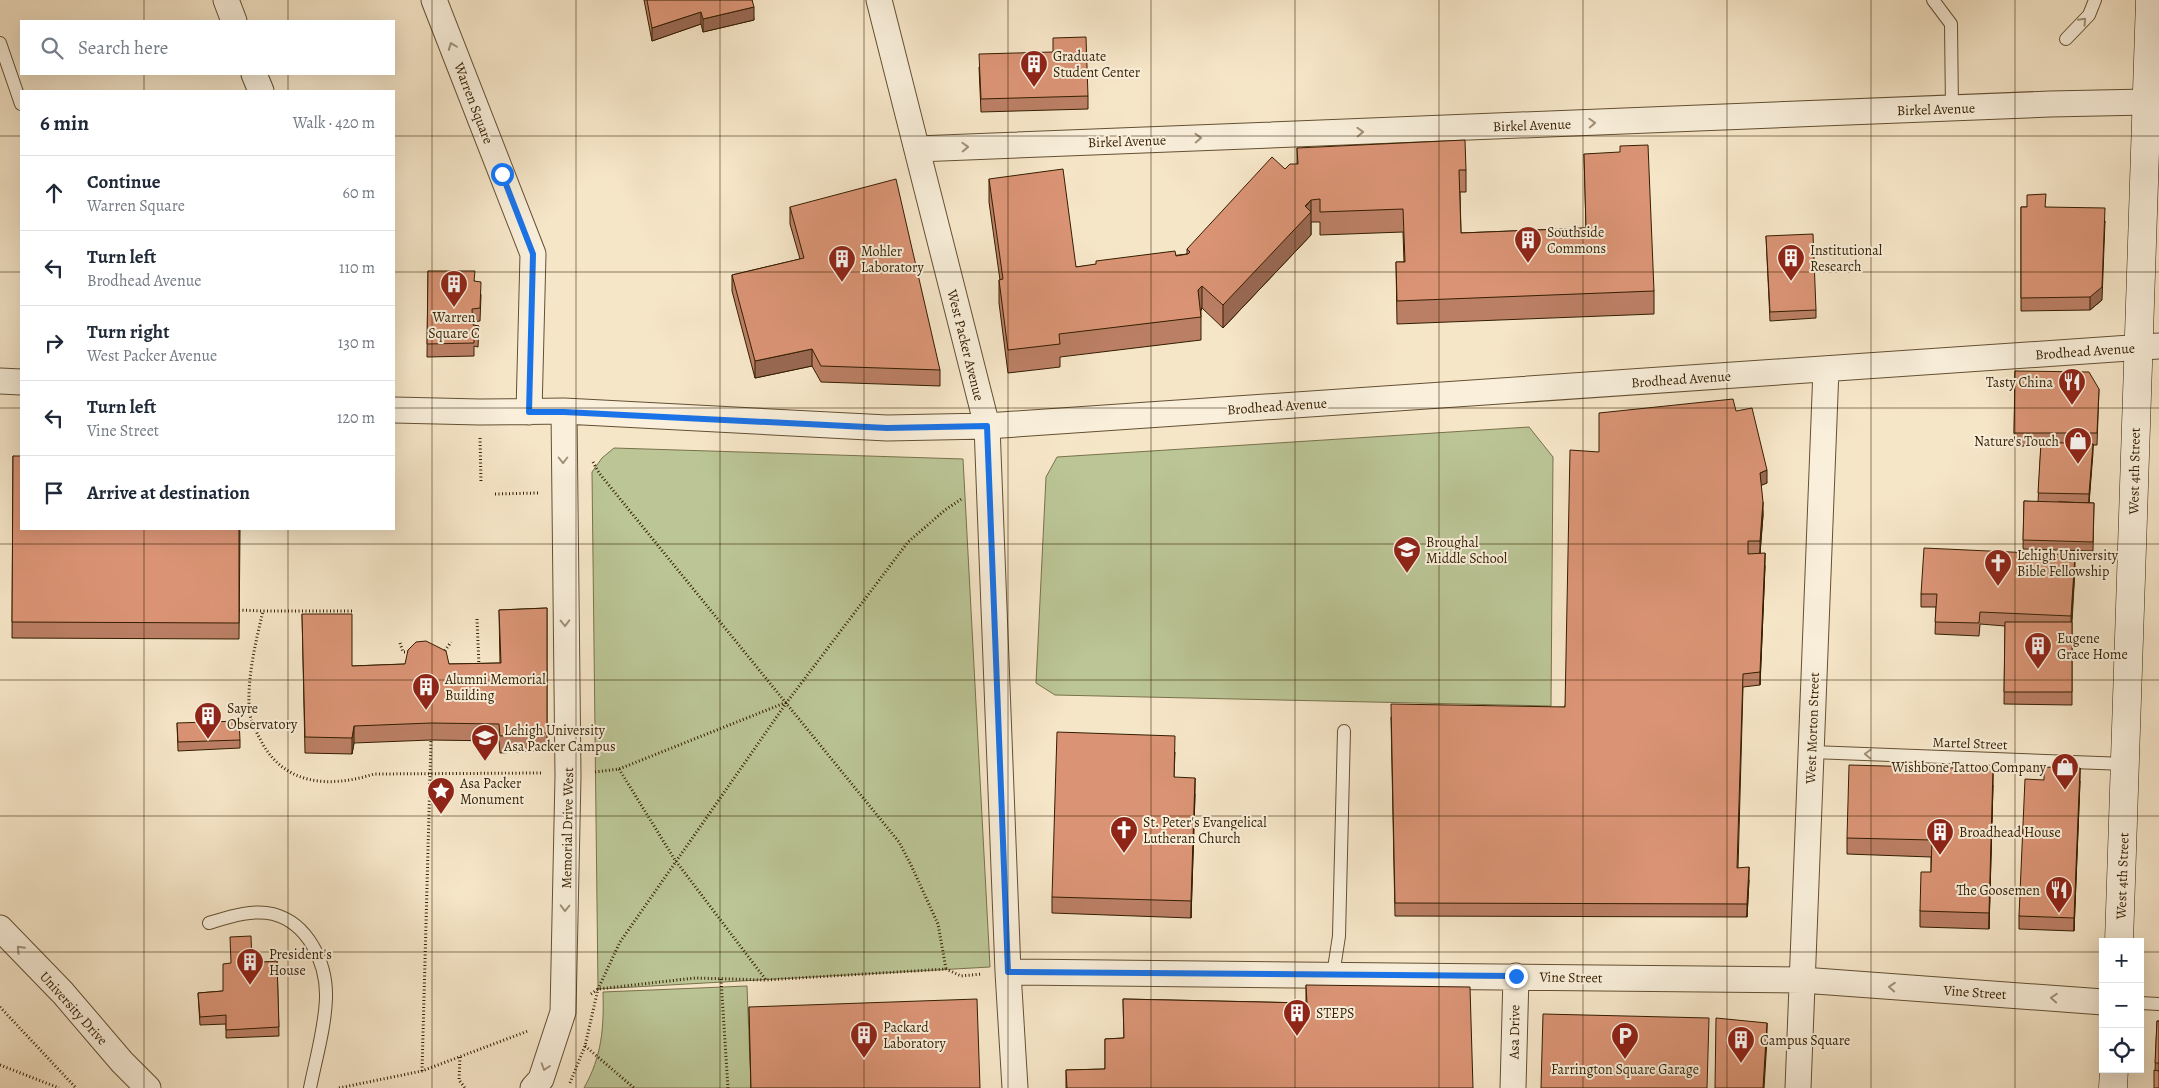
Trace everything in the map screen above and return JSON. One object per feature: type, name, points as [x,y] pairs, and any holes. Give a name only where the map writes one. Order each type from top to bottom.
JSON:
[{"type":"main road","name":"West 4th Street","points":[[2119,938],[2126,764],[2148,347],[2147,102],[2150,0]]},
{"type":"main road","points":[[2113,1088],[2114,1073]]},
{"type":"street","points":[[226,0],[234,20]]},
{"type":"street","name":"Warren Square","points":[[434,0],[533,254],[529,412]]},
{"type":"street","name":"West Packer Avenue","points":[[879,0],[987,426],[1008,972],[1015,1088]]},
{"type":"street","points":[[254,75],[261,90]]},
{"type":"street","name":"Birkel Avenue","points":[[917,149],[2147,102]]},
{"type":"street","name":"Brodhead Avenue","points":[[395,410],[564,412],[887,428],[987,426],[2148,347]]},
{"type":"street","name":"West Morton Street","points":[[1798,1088],[1826,369]]},
{"type":"street","points":[[0,381],[20,382]]},
{"type":"street","name":"Memorial Drive West","points":[[533,1088],[541,1079],[563,1012],[568,776],[564,412]]},
{"type":"street","name":"University Drive","points":[[0,928],[63,993],[122,1062],[148,1088]]},
{"type":"street","name":"Vine Street","points":[[1008,972],[1802,980],[2099,1002]]},
{"type":"street","name":"Asa Drive","points":[[1513,1088],[1516,976]]},
{"type":"lane","points":[[1933,0],[1951,24],[1952,109]]},
{"type":"lane","points":[[2066,39],[2088,15],[2094,0]]},
{"type":"lane","points":[[0,43],[20,101]]},
{"type":"lane","points":[[1334,975],[1339,936],[1344,731]]},
{"type":"lane","name":"Martel Street","points":[[1812,752],[2126,764]]},
{"type":"lane","points":[[209,923],[239,914],[272,914],[294,924],[311,942],[322,966],[326,996],[324,1023],[310,1088]]},
{"type":"lane","points":[[2144,1004],[2159,1004]]},
{"type":"path","points":[[590,458],[599,473],[899,842],[938,924],[946,969]]},
{"type":"path","points":[[481,460],[481,482]]},
{"type":"path","points":[[495,494],[540,493]]},
{"type":"path","points":[[568,1088],[585,1046],[598,989],[620,942],[675,860],[787,702],[908,542],[945,510]]},
{"type":"path","points":[[239,610],[352,611]]},
{"type":"path","points":[[262,611],[255,648],[249,706],[251,723],[272,758],[284,769],[309,780],[348,780],[374,774],[429,775],[532,772]]},
{"type":"path","points":[[477,619],[479,671]]},
{"type":"path","points":[[435,652],[444,652],[451,642]]},
{"type":"path","points":[[400,644],[403,652],[418,652]]},
{"type":"path","points":[[766,980],[675,860],[620,769],[787,702]]},
{"type":"path","points":[[422,1071],[431,740]]},
{"type":"path","points":[[598,989],[695,978],[766,980],[946,969],[961,976]]},
{"type":"path","points":[[721,980],[728,1088]]},
{"type":"path","points":[[0,1007],[76,1088]]},
{"type":"path","points":[[339,1088],[422,1071],[527,1032],[563,1012]]},
{"type":"path","points":[[585,1046],[634,1088]]},
{"type":"path","points":[[460,1057],[459,1080],[465,1088]]},
{"type":"path","points":[[0,1065],[59,1088]]},
{"type":"green space","points":[[1529,427],[1553,457],[1551,706],[1055,695],[1036,683],[1046,477],[1057,457]]},
{"type":"green space","points":[[614,448],[963,459],[990,967],[598,989],[592,472],[602,458]]},
{"type":"green space","points":[[747,986],[751,1088],[584,1088],[595,1065],[601,1042],[603,992]]},
{"type":"building","points":[[647,0],[752,0],[754,7],[703,19],[701,12],[652,28]]},
{"type":"building","name":"Graduate Student Center","points":[[1086,37],[1088,96],[981,99],[979,54],[1053,52],[1053,38]]},
{"type":"building","name":"Southside Commons","points":[[1465,140],[1466,170],[1459,170],[1461,233],[1586,228],[1584,154],[1620,152],[1620,146],[1648,145],[1654,291],[1397,301],[1396,262],[1405,262],[1403,209],[1320,212],[1320,199],[1311,200],[1305,206],[1311,212],[1223,305],[1202,286],[1198,290],[1201,317],[1059,334],[1060,344],[1008,350],[999,280],[1003,279],[989,179],[1063,169],[1076,267],[1096,264],[1096,261],[1175,251],[1176,256],[1188,254],[1190,252],[1187,249],[1272,157],[1285,169],[1290,164],[1298,164],[1297,148]]},
{"type":"building","name":"Mohler Laboratory","points":[[896,179],[940,370],[821,366],[812,349],[755,361],[732,275],[804,258],[790,207]]},
{"type":"building","points":[[2046,194],[2045,207],[2105,208],[2102,287],[2090,297],[2021,298],[2021,207],[2027,207],[2027,195]]},
{"type":"building","name":"Institutional Research","points":[[1813,234],[1816,310],[1770,312],[1766,236]]},
{"type":"building","name":"Warren Square C","points":[[428,271],[475,271],[474,281],[481,282],[480,308],[472,309],[473,325],[479,326],[478,334],[474,334],[474,343],[427,344]]},
{"type":"building","points":[[2015,371],[2089,372],[2099,389],[2097,433],[2014,433]]},
{"type":"building","points":[[1733,399],[1736,411],[1752,408],[1767,470],[1760,473],[1763,502],[1760,541],[1748,541],[1748,554],[1765,553],[1760,672],[1743,674],[1737,868],[1749,867],[1747,904],[1395,903],[1391,704],[1565,707],[1570,450],[1599,452],[1599,413]]},
{"type":"building","points":[[2041,442],[2093,444],[2089,494],[2038,493]]},
{"type":"building","points":[[13,456],[20,456],[20,530],[239,530],[239,623],[12,622]]},
{"type":"building","points":[[2024,501],[2094,503],[2093,542],[2023,540]]},
{"type":"building","name":"Lehigh University Bible Fellowship","points":[[1924,548],[2075,555],[2071,616],[1980,612],[1979,623],[1935,622],[1937,594],[1921,594]]},
{"type":"building","name":"Alumni Memorial Building","points":[[547,608],[547,733],[500,736],[499,724],[431,723],[354,726],[352,738],[305,737],[302,614],[352,614],[352,666],[405,664],[408,650],[416,642],[426,641],[446,651],[449,664],[501,663],[499,610]]},
{"type":"building","name":"Eugene Grace Home","points":[[2005,622],[2072,622],[2072,692],[2004,692]]},
{"type":"building","points":[[239,721],[240,740],[178,742],[177,723]]},
{"type":"building","name":"St. Peter's Evangelical Lutheran Church","points":[[1057,732],[1175,736],[1174,777],[1195,778],[1191,901],[1052,897]]},
{"type":"building","name":"Broadhead House","points":[[1849,765],[1993,769],[1989,913],[1920,911],[1921,872],[1931,872],[1932,840],[1847,838]]},
{"type":"building","points":[[2044,767],[2080,768],[2074,918],[2019,916],[2025,779],[2044,780]]},
{"type":"building","name":"President's House","points":[[251,936],[252,963],[277,961],[279,1027],[226,1030],[226,1015],[200,1017],[198,993],[223,991],[223,964],[231,963],[230,937]]},
{"type":"building","name":"STEPS","points":[[1306,985],[1470,987],[1473,1088],[1067,1088],[1066,1070],[1105,1069],[1105,1039],[1124,1038],[1123,999],[1307,1003]]},
{"type":"building","name":"Packard Laboratory","points":[[977,999],[980,1088],[751,1088],[749,1007]]},
{"type":"building","name":"Farrington Square Garage","points":[[1543,1014],[1709,1018],[1707,1088],[1541,1088]]},
{"type":"building","name":"Campus Square","points":[[1716,1018],[1767,1023],[1763,1088],[1715,1088]]},
{"type":"building","points":[[2157,1021],[2159,1021],[2159,1063],[2155,1063]]},
{"type":"building","points":[[2154,1070],[2159,1071],[2159,1088],[2154,1088]]},
{"type":"place","name":"Graduate Student Center","points":[[1034,88]]},
{"type":"place","name":"Southside Commons","points":[[1528,264]]},
{"type":"place","name":"Institutional Research","points":[[1791,282]]},
{"type":"place","name":"Mohler Laboratory","points":[[842,283]]},
{"type":"place","name":"Warren Square C","points":[[454,308]]},
{"type":"place","name":"Tasty China","points":[[2072,406]]},
{"type":"place","name":"Nature's Touch","points":[[2078,465]]},
{"type":"place","name":"Broughal Middle School","points":[[1407,574]]},
{"type":"place","name":"Lehigh University Bible Fellowship","points":[[1998,587]]},
{"type":"place","name":"Eugene Grace Home","points":[[2038,670]]},
{"type":"place","name":"Alumni Memorial Building","points":[[426,711]]},
{"type":"place","name":"Sayre Observatory","points":[[208,740]]},
{"type":"place","name":"Lehigh University Asa Packer Campus","points":[[485,762]]},
{"type":"place","name":"Wishbone Tattoo Company","points":[[2065,791]]},
{"type":"place","name":"Asa Packer Monument","points":[[441,815]]},
{"type":"place","name":"St. Peter's Evangelical Lutheran Church","points":[[1124,854]]},
{"type":"place","name":"Broadhead House","points":[[1940,856]]},
{"type":"place","name":"The Goosemen","points":[[2059,914]]},
{"type":"place","name":"President's House","points":[[250,986]]},
{"type":"place","name":"STEPS","points":[[1297,1037]]},
{"type":"place","name":"Packard Laboratory","points":[[864,1059]]},
{"type":"place","name":"Farrington Square Garage","points":[[1625,1060]]},
{"type":"place","name":"Campus Square","points":[[1741,1064]]},
{"type":"route","points":[[502,174],[533,254],[529,412],[564,412],[887,428],[987,426],[1008,972],[1516,976]]}]
